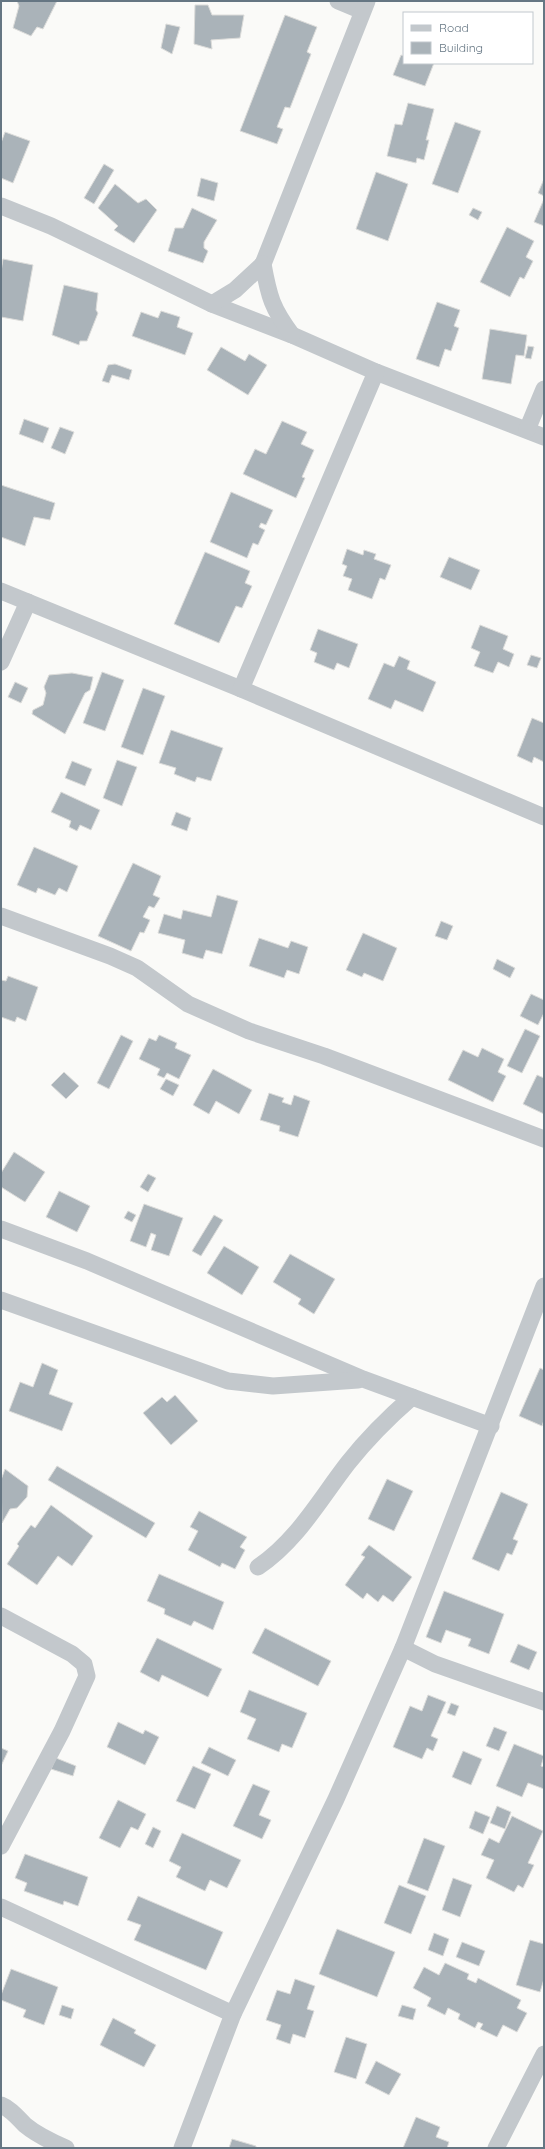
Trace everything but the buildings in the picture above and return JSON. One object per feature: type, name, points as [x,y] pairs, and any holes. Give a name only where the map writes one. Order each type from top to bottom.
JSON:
[{"type":"street","points":[[212,304],[235,290],[263,264],[365,6],[338,1]]},
{"type":"street","points":[[1,206],[51,226],[212,304],[292,335],[376,372],[544,437]]},
{"type":"street","points":[[263,264],[269,297],[278,316],[292,335]]},
{"type":"street","points":[[241,689],[376,372]]},
{"type":"street","points":[[527,430],[544,389]]},
{"type":"street","points":[[1,591],[241,689],[544,817]]},
{"type":"street","points":[[1,662],[28,602]]},
{"type":"street","points":[[1,916],[117,959],[137,968],[188,1004],[249,1031],[331,1058],[544,1139]]},
{"type":"street","points":[[1,1229],[87,1261],[363,1379],[491,1426]]},
{"type":"street","points":[[182,2148],[233,2014],[336,1799],[403,1648],[491,1426],[544,1286]]},
{"type":"street","points":[[1,1300],[228,1381],[273,1386],[363,1379]]},
{"type":"street","points":[[258,1567],[277,1554],[368,1439],[412,1397]]},
{"type":"street","points":[[1,1616],[72,1654],[84,1664],[87,1676],[62,1731],[1,1846]]},
{"type":"street","points":[[403,1648],[435,1664],[544,1702]]},
{"type":"street","points":[[1,1907],[233,2014]]},
{"type":"street","points":[[496,2148],[544,2054]]},
{"type":"street","points":[[1,2104],[47,2140],[66,2148]]}]
